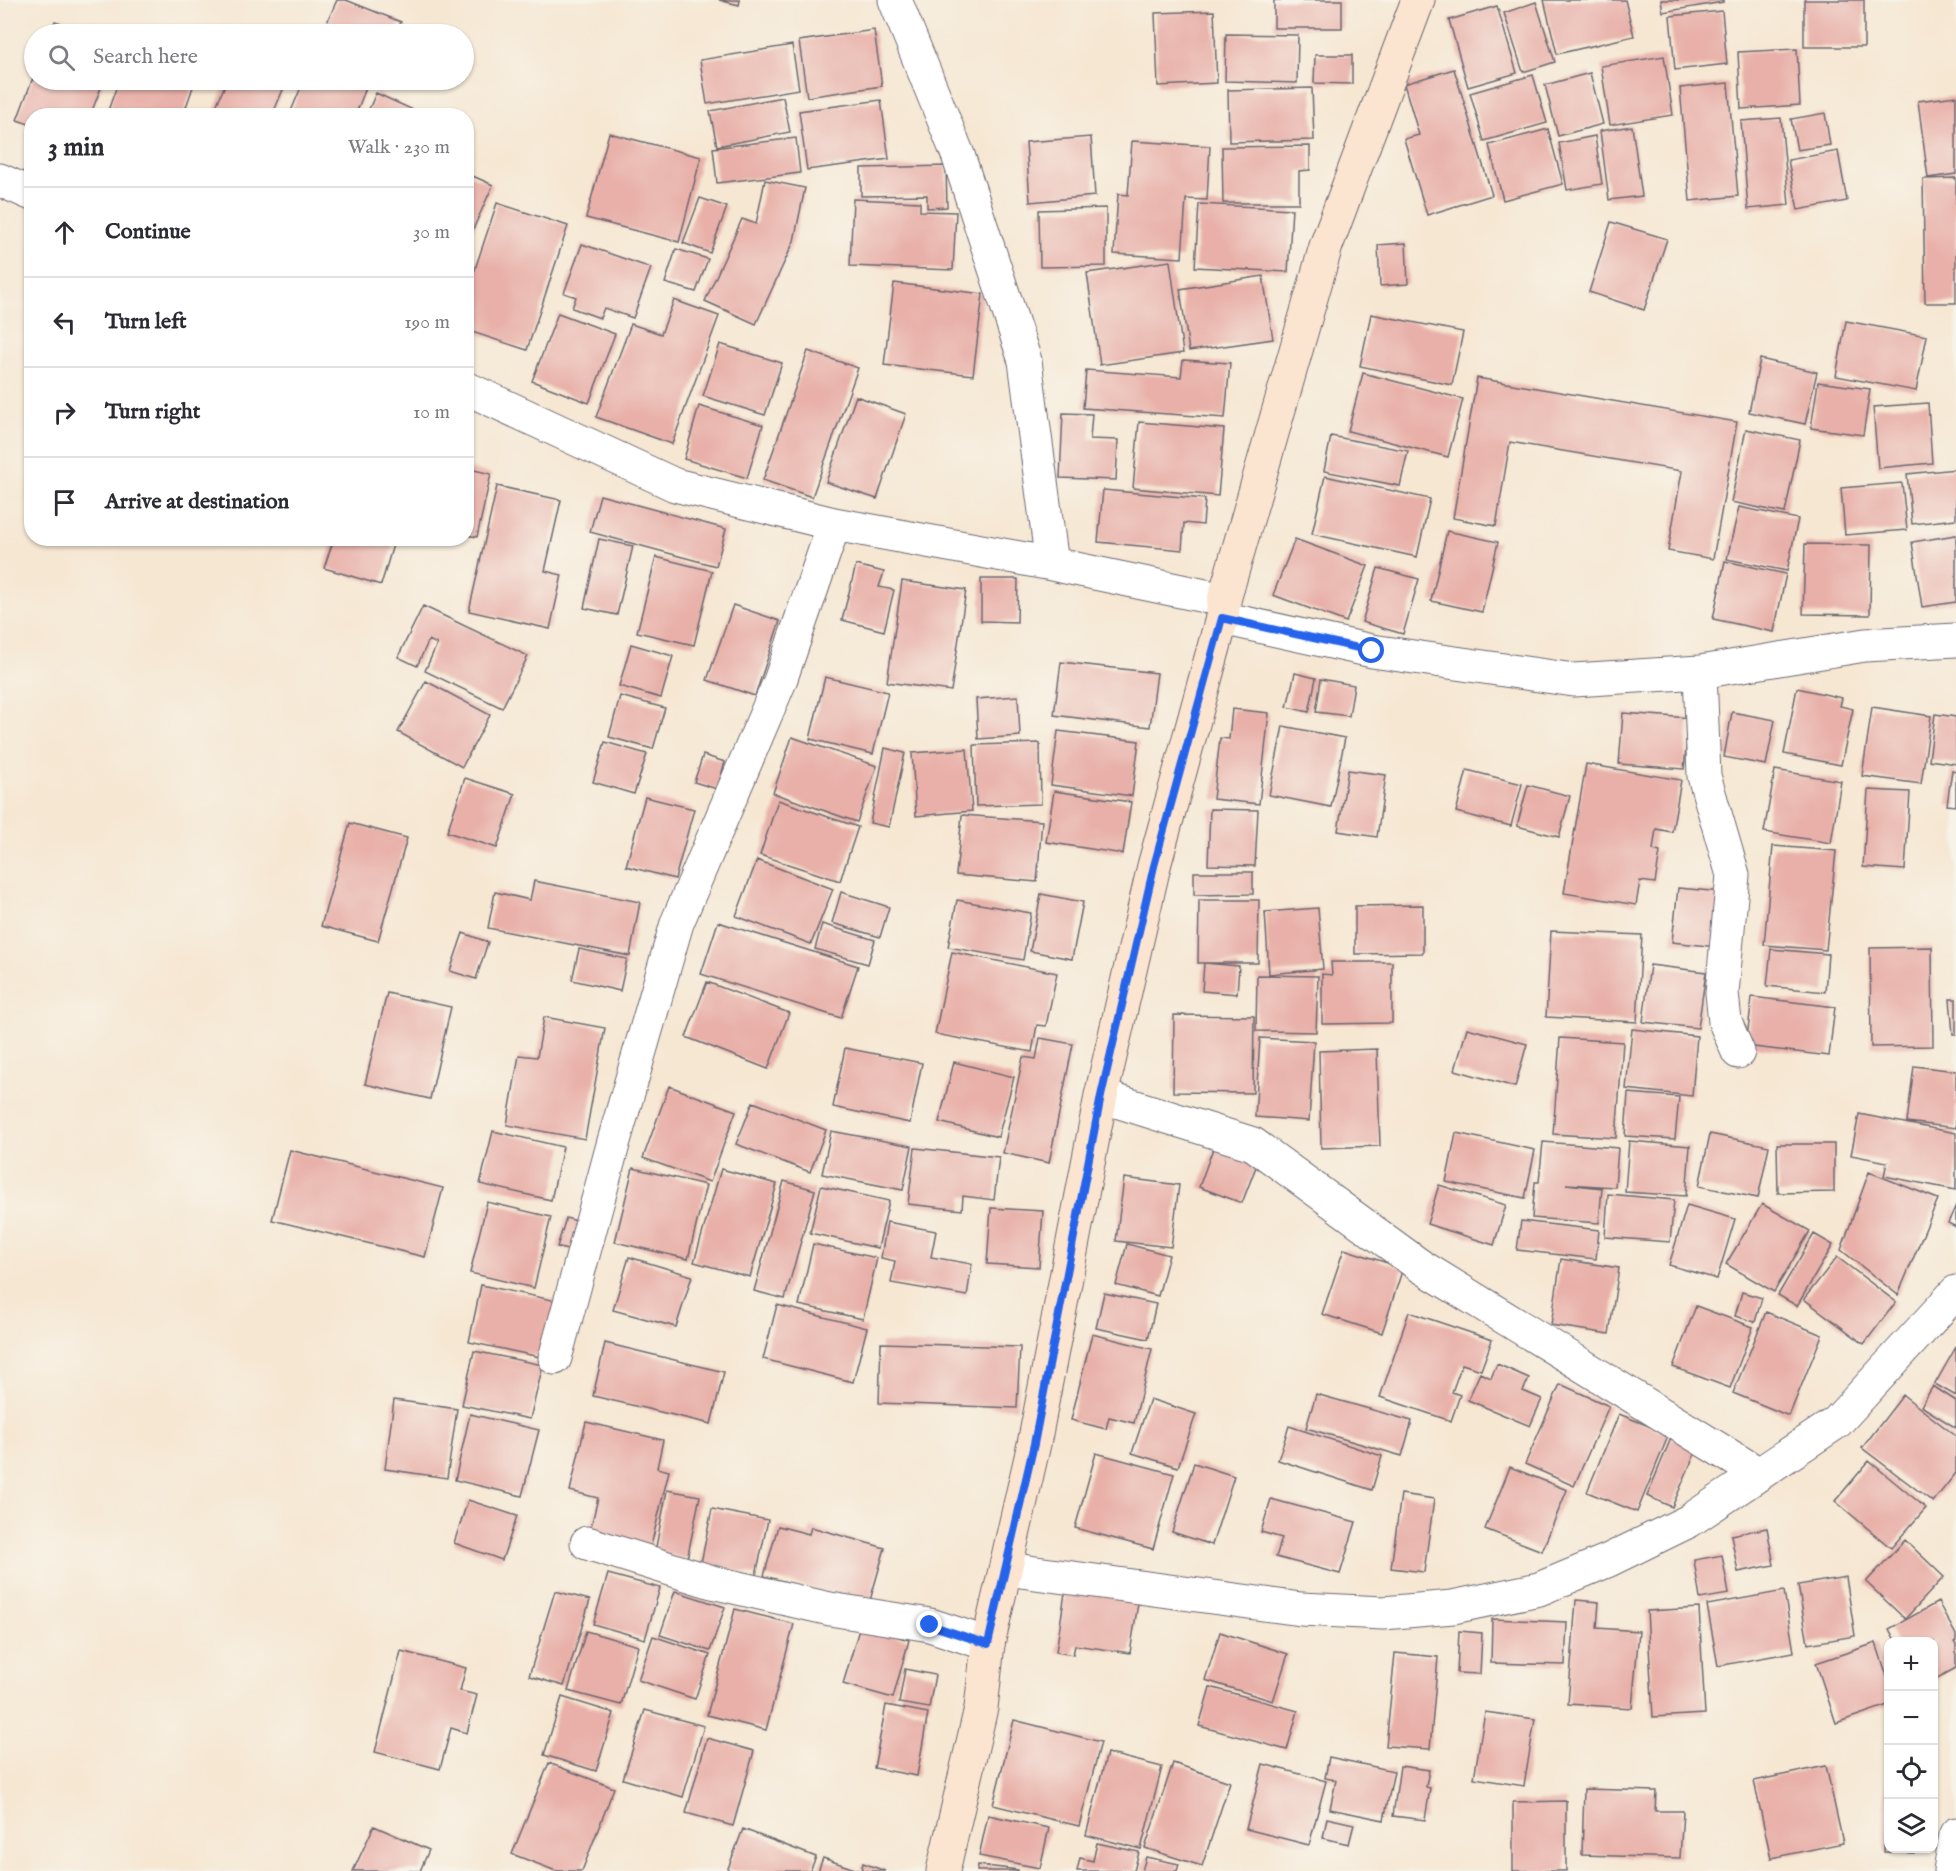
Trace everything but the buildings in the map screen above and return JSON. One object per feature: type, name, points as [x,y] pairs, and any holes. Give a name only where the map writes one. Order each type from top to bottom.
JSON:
[{"type":"main road","points":[[943,1871],[981,1708],[988,1644],[1036,1433],[1101,1096],[1154,866],[1223,609],[1326,246],[1418,0]]},
{"type":"street","points":[[895,0],[958,155],[1025,361],[1052,564]]},
{"type":"street","points":[[0,180],[24,190]]},
{"type":"street","points":[[474,392],[675,485],[834,524],[1052,564],[1372,651],[1574,680],[1700,672],[1865,645],[1956,640]]},
{"type":"street","points":[[555,1358],[614,1141],[678,923],[780,681],[834,524]]},
{"type":"street","points":[[1700,672],[1704,776],[1733,875],[1722,993],[1725,1022],[1738,1052]]},
{"type":"street","points":[[1101,1096],[1252,1144],[1419,1265],[1759,1474]]},
{"type":"street","points":[[1006,1569],[1301,1609],[1383,1613],[1453,1607],[1539,1589],[1609,1560],[1689,1521],[1837,1422],[1956,1292]]},
{"type":"street","points":[[587,1544],[712,1582],[830,1609],[930,1625],[988,1644]]},
{"type":"street","points":[[1950,1871],[1956,1834]]},
{"type":"route","points":[[930,1625],[988,1644],[1034,1444],[1101,1096],[1154,866],[1222,618],[1372,651]]}]
